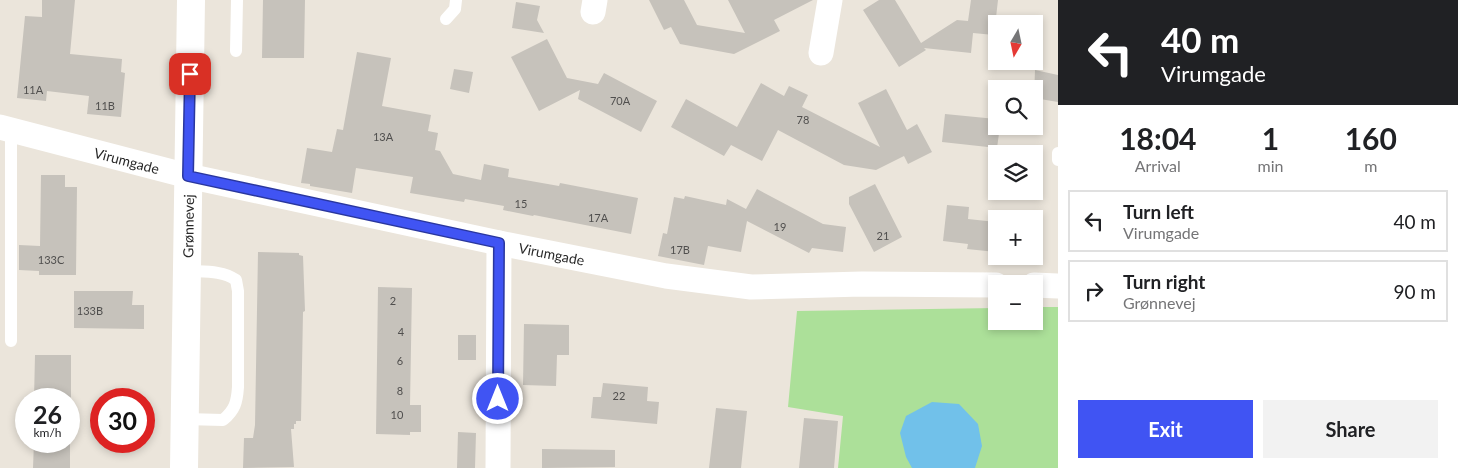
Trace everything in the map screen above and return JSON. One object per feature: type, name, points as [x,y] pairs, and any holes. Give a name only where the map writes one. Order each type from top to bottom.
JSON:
[{"type":"street","name":"Grønnevej","points":[[184,468],[191,0]]},
{"type":"street","points":[[821,53],[830,0]]},
{"type":"street","name":"Virumgade","points":[[6,128],[188,176],[499,243],[666,276],[751,287],[862,284],[988,285]]},
{"type":"street","points":[[498,468],[499,243]]},
{"type":"street","points":[[1043,286],[1058,286]]},
{"type":"lane","points":[[236,50],[237,0]]},
{"type":"lane","points":[[446,19],[455,9],[456,0]]},
{"type":"lane","points":[[6,128],[11,341]]},
{"type":"lane","points":[[1058,153],[1058,160]]},
{"type":"lane","name":"Grønnevej","points":[[185,419],[223,420],[232,412],[237,402],[238,387],[238,291],[236,280],[229,275],[220,273],[187,271]]},
{"type":"green space","points":[[1043,307],[1058,307],[1058,468],[838,468],[843,416],[788,407],[797,311],[988,308],[988,330],[1043,330]]},
{"type":"water","points":[[932,402],[959,404],[978,424],[982,446],[975,468],[912,468],[906,457],[900,433],[906,416]]},
{"type":"building","points":[[42,0],[75,0],[70,54],[122,59],[121,72],[125,73],[121,117],[87,114],[89,96],[47,91],[46,101],[17,98],[25,16],[42,17]]},
{"type":"building","points":[[263,0],[305,0],[304,58],[262,58]]},
{"type":"building","points":[[649,0],[684,0],[697,25],[745,33],[728,0],[813,0],[774,20],[780,31],[734,54],[680,44],[671,27],[664,30]]},
{"type":"building","points":[[879,0],[895,0],[921,43],[957,20],[968,21],[971,0],[998,0],[996,15],[988,15],[988,34],[973,33],[971,53],[924,48],[926,50],[899,67],[863,10]]},
{"type":"building","points":[[516,2],[540,6],[537,20],[544,33],[512,28]]},
{"type":"building","points":[[547,39],[567,78],[598,84],[604,73],[657,101],[641,132],[578,99],[580,90],[539,111],[511,57]]},
{"type":"building","points":[[357,52],[391,58],[382,106],[431,115],[428,131],[438,133],[435,150],[440,151],[453,174],[481,180],[484,164],[509,169],[508,177],[559,186],[560,183],[638,198],[631,234],[503,210],[504,206],[465,199],[464,202],[410,193],[413,177],[356,168],[352,193],[301,183],[307,148],[332,152],[337,129],[343,130]]},
{"type":"building","points":[[454,69],[473,72],[469,93],[450,89]]},
{"type":"building","points":[[1035,70],[1058,75],[1058,102],[1043,100],[1043,80],[1035,80]]},
{"type":"building","points":[[761,83],[784,96],[789,86],[808,95],[802,107],[880,147],[858,103],[886,89],[907,130],[917,124],[932,152],[908,164],[904,156],[876,170],[844,165],[778,130],[762,161],[731,145],[724,156],[671,127],[686,99],[737,127]]},
{"type":"building","points":[[945,114],[988,118],[988,135],[999,135],[997,145],[988,145],[988,147],[942,142]]},
{"type":"building","points":[[41,175],[65,175],[65,187],[77,187],[76,275],[39,275],[39,271],[19,270],[19,245],[40,246]]},
{"type":"building","points":[[875,184],[902,237],[874,252],[849,204],[849,197]]},
{"type":"building","points":[[757,189],[823,224],[846,227],[843,252],[812,248],[809,253],[747,221],[741,252],[708,246],[704,265],[658,256],[663,233],[667,234],[674,197],[684,199],[685,196],[726,205],[727,199],[746,209]]},
{"type":"building","points":[[947,205],[969,207],[968,219],[988,221],[988,251],[967,249],[968,244],[943,241]]},
{"type":"building","points":[[258,252],[299,253],[299,255],[303,256],[305,311],[303,312],[301,421],[296,421],[294,429],[291,429],[294,467],[243,468],[244,438],[253,438],[255,425]]},
{"type":"building","points":[[378,287],[412,288],[410,405],[421,405],[421,432],[410,432],[410,435],[376,434]]},
{"type":"building","points":[[74,291],[133,291],[132,305],[144,305],[144,329],[74,328]]},
{"type":"building","points":[[524,324],[569,325],[569,355],[557,355],[556,386],[523,385]]},
{"type":"building","points":[[458,335],[476,335],[476,360],[458,360]]},
{"type":"building","points":[[35,355],[71,355],[71,388],[34,388]]},
{"type":"building","points":[[603,383],[648,387],[647,401],[659,402],[657,424],[591,418],[593,397],[601,397]]},
{"type":"building","points":[[716,408],[747,411],[741,468],[709,468]]},
{"type":"building","points":[[804,418],[838,421],[834,468],[799,468]]},
{"type":"building","points":[[458,432],[476,433],[475,468],[457,468]]},
{"type":"building","points":[[542,449],[615,450],[615,467],[542,468]]},
{"type":"building","points":[[34,453],[70,453],[70,468],[33,468]]},
{"type":"route","points":[[190,74],[188,176],[499,243],[498,399]]}]
